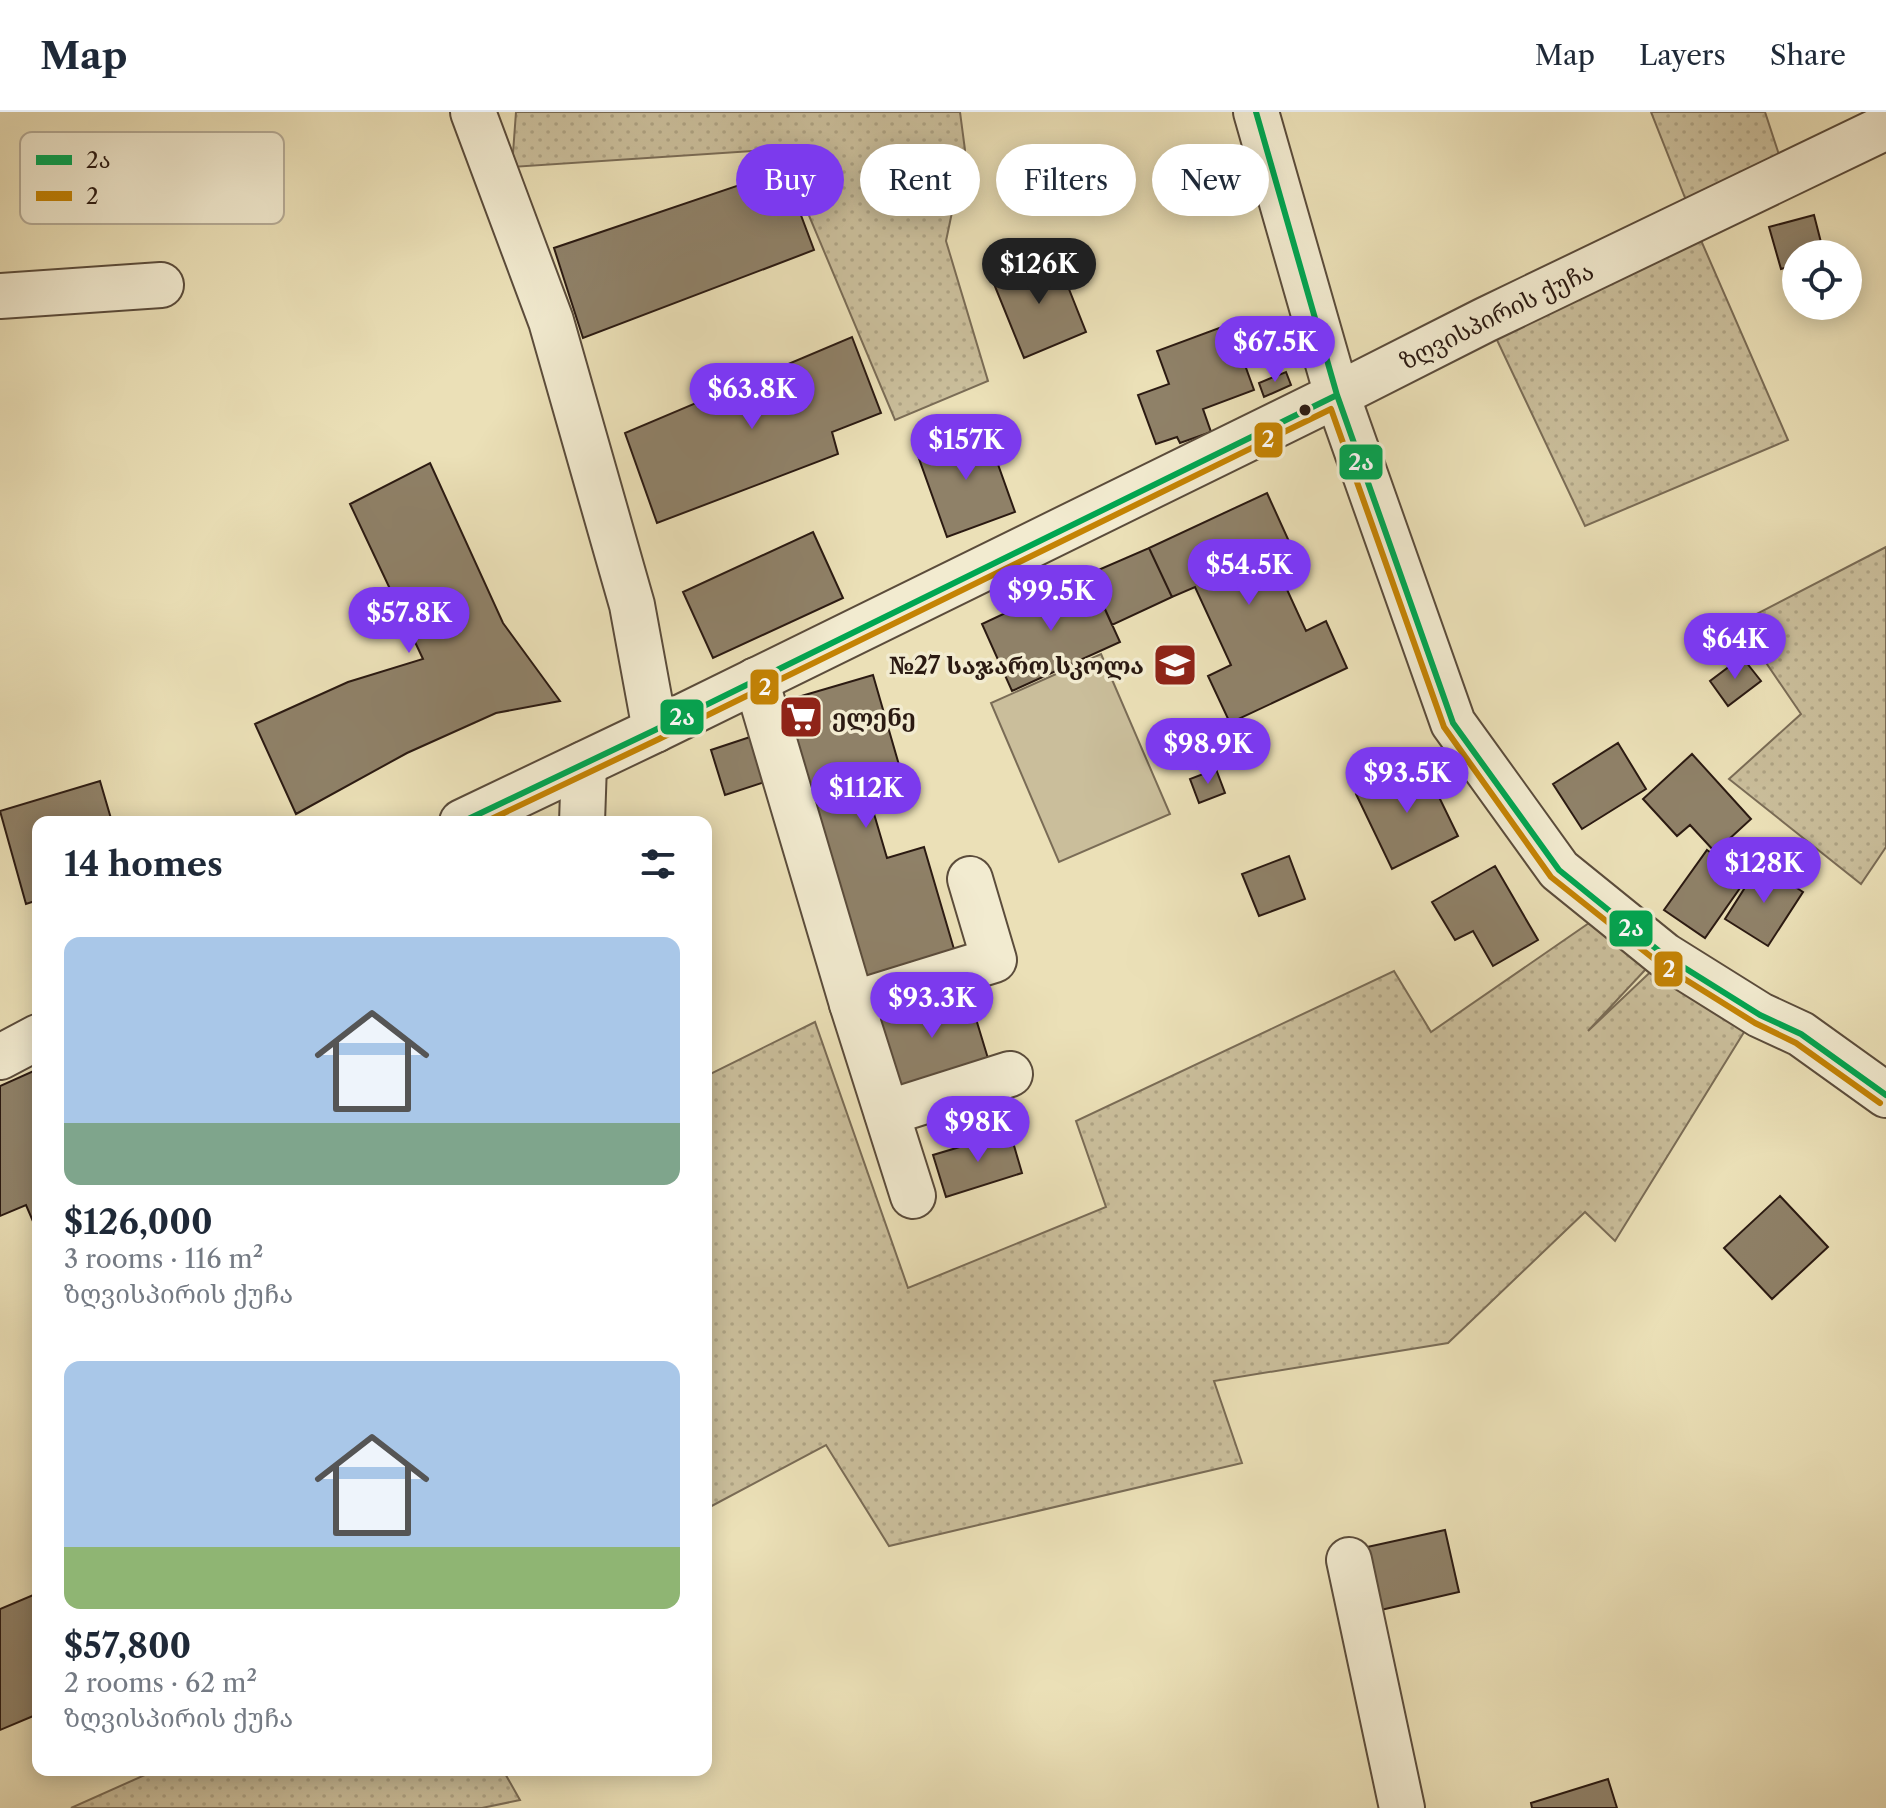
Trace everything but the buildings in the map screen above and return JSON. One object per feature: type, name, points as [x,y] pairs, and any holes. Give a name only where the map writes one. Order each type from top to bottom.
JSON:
[{"type":"street","points":[[473,112],[551,321],[632,605],[655,730]]},
{"type":"street","points":[[1256,112],[1337,395],[1453,723],[1559,870],[1664,955],[1760,1015],[1801,1034],[1886,1095]]},
{"type":"street","name":"ზღვისპირის ქუჩა","points":[[475,816],[1485,320],[1886,127]]},
{"type":"street","points":[[0,296],[161,285]]},
{"type":"street","points":[[756,680],[852,1004],[913,1196]]},
{"type":"street","points":[[582,816],[584,764]]},
{"type":"street","points":[[852,1004],[994,960],[970,879]]},
{"type":"street","points":[[0,1057],[32,1040]]},
{"type":"street","points":[[887,1113],[1010,1074]]},
{"type":"street","points":[[1349,1560],[1402,1808]]},
{"type":"shaded area","points":[[516,112],[960,112],[964,144],[860,144],[860,216],[951,216],[946,241],[988,381],[895,420],[809,216],[844,216],[844,144],[736,144],[736,152],[512,167]]},
{"type":"shaded area","points":[[1651,112],[1765,112],[1785,173],[1693,218]]},
{"type":"shaded area","points":[[1693,222],[1788,440],[1585,526],[1488,321]]},
{"type":"shaded area","points":[[1886,547],[1886,847],[1861,884],[1729,779],[1801,714],[1739,623]]},
{"type":"shaded area","points":[[1101,654],[1170,814],[1059,862],[991,703]]},
{"type":"shaded area","points":[[1605,912],[1659,955],[1588,1031],[1662,961],[1754,1016],[1615,1241],[1585,1212],[1448,1343],[1214,1381],[1242,1463],[889,1546],[826,1445],[712,1506],[712,1073],[815,1022],[908,1288],[1106,1207],[1076,1121],[1394,971],[1431,1032]]},
{"type":"shaded area","points":[[143,1776],[506,1776],[520,1800],[482,1808],[71,1808]]},
{"type":"transit line","name":"2ა","points":[[1256,112],[1337,395],[1453,723],[1559,870],[1664,955],[1760,1015],[1801,1034],[1886,1095]]},
{"type":"transit line","name":"2ა","points":[[475,816],[1337,395]]},
{"type":"transit line","name":"2","points":[[498,816],[1331,409],[1444,727],[1551,877],[1659,963],[1755,1023],[1796,1043],[1880,1103]]},
{"type":"place","name":"№27 საჯარო სკოლა","points":[[1175,665]]},
{"type":"place","name":"ელენე","points":[[801,717]]}]
